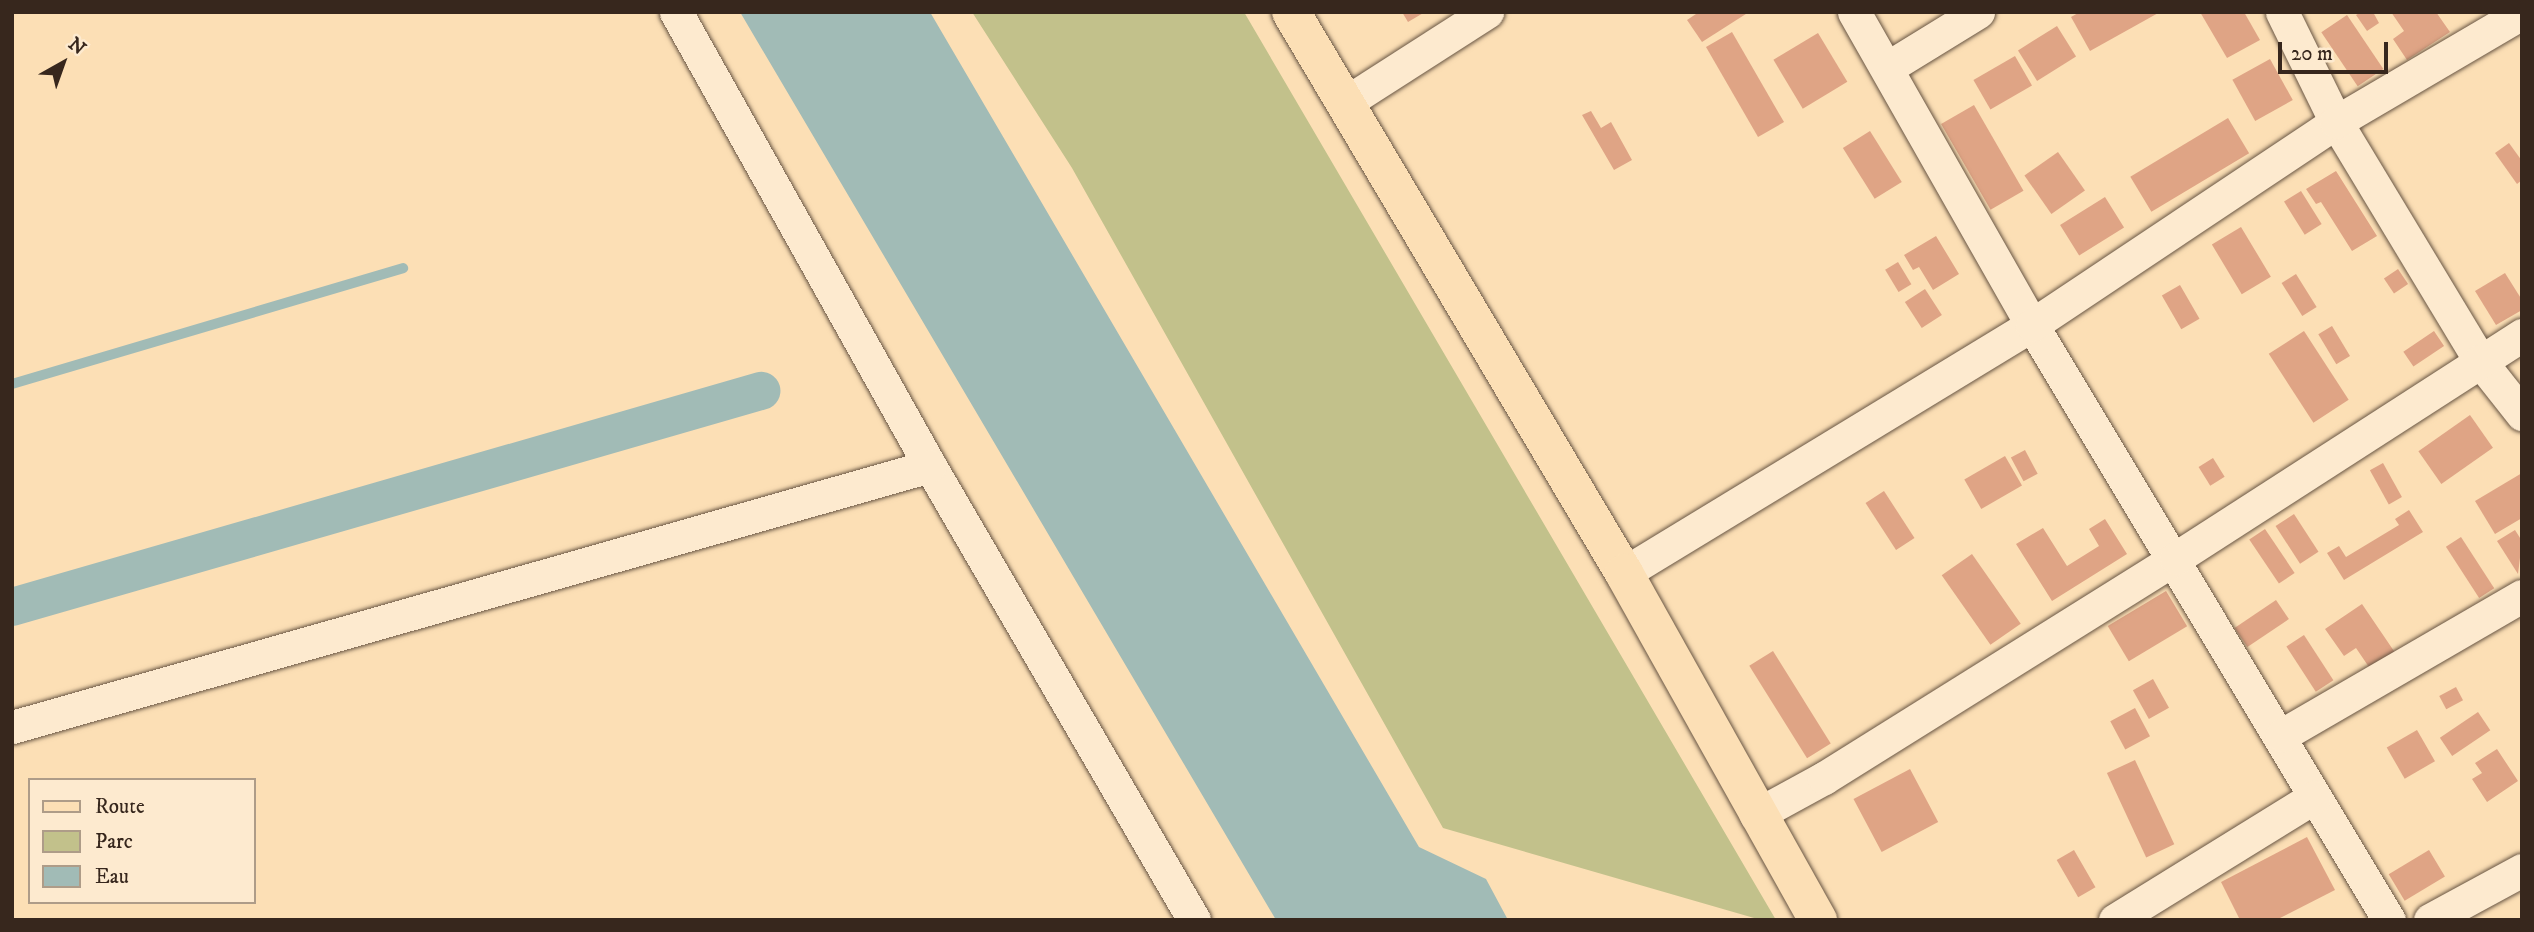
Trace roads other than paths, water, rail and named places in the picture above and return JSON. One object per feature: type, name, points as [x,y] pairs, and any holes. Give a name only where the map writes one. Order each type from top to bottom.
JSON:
[{"type":"main road","points":[[1291,12],[1624,573],[1756,815],[1818,920]]},
{"type":"street","points":[[676,12],[930,466],[1194,920]]},
{"type":"street","points":[[1345,103],[1487,12]]},
{"type":"street","points":[[1854,12],[2032,325],[2176,558],[2389,920]]},
{"type":"street","points":[[1887,68],[1978,12]]},
{"type":"street","points":[[2282,12],[2336,121],[2480,360],[2522,414]]},
{"type":"street","points":[[1624,573],[2032,325],[2336,121],[2522,13]]},
{"type":"street","points":[[1756,815],[1824,778],[2176,558],[2522,335]]},
{"type":"street","points":[[12,727],[930,466]]},
{"type":"street","points":[[2282,735],[2522,596]]},
{"type":"street","points":[[2115,920],[2314,796]]},
{"type":"street","points":[[2430,920],[2522,870]]},
{"type":"water","points":[[740,12],[930,12],[1419,847],[1486,879],[1508,920],[1276,920]]},
{"type":"waterway","points":[[12,384],[403,268]]},
{"type":"waterway","points":[[12,607],[761,391]]}]
